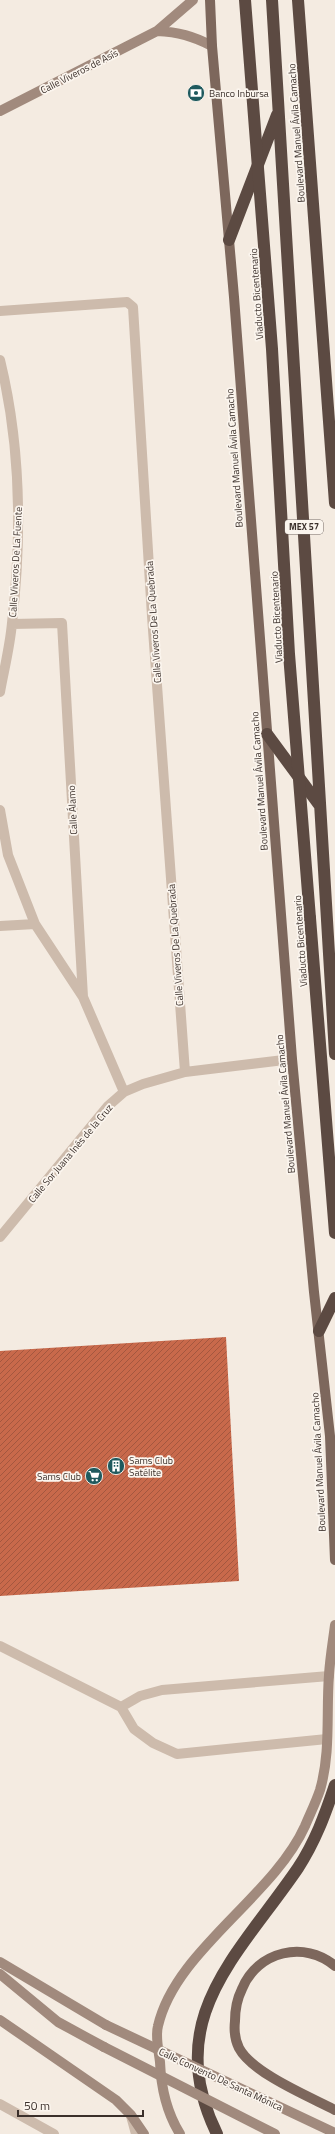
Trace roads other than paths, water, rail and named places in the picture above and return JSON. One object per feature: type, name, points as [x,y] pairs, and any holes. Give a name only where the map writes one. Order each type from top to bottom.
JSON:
[{"type":"highway","name":"Viaducto Bicentenario","points":[[245,0],[272,349],[290,654],[335,1233]]},
{"type":"highway","name":"Boulevard Manuel Ávila Camacho","points":[[272,0],[335,1054]]},
{"type":"highway","name":"Boulevard Manuel Ávila Camacho","points":[[298,0],[335,503]]},
{"type":"highway","points":[[229,240],[279,110]]},
{"type":"highway","points":[[267,734],[320,806]]},
{"type":"highway","points":[[320,1331],[335,1298]]},
{"type":"highway","points":[[217,2134],[201,2086],[198,2058],[198,2037],[204,2013],[214,1990],[234,1954],[298,1868],[312,1845],[323,1822],[335,1785]]},
{"type":"main road","name":"Calle Viveros de Asís","points":[[0,111],[157,31],[193,0]]},
{"type":"main road","name":"Boulevard Manuel Ávila Camacho","points":[[210,0],[212,46],[229,240],[292,1059],[314,1292],[320,1331],[330,1436],[335,1560]]},
{"type":"main road","name":"Calle Viveros de Asís","points":[[157,31],[179,32],[193,36],[212,46]]},
{"type":"main road","points":[[180,2134],[169,2117],[160,2071],[157,2027],[169,1999],[185,1971],[281,1863],[304,1828],[320,1790],[327,1739],[329,1676],[335,1624]]},
{"type":"main road","points":[[335,1966],[317,1954],[302,1950],[285,1953],[268,1959],[253,1971],[242,1988],[236,2009],[234,2031],[239,2048],[269,2076],[335,2110]]},
{"type":"main road","name":"Calle Convento De Santa Mónica","points":[[0,1962],[106,2025],[335,2133]]},
{"type":"main road","points":[[0,1974],[58,2022],[275,2134]]},
{"type":"main road","points":[[0,2020],[116,2100],[131,2114],[144,2134]]},
{"type":"street","name":"Calle Viveros De La Quebrada","points":[[0,311],[127,302],[133,307],[152,616],[184,1072]]},
{"type":"street","name":"Calle Viveros De La Fuente","points":[[0,360],[15,448],[19,517],[12,624],[0,692]]},
{"type":"street","name":"Calle Álamo","points":[[12,624],[62,623],[83,997]]},
{"type":"street","points":[[0,810],[8,855],[35,924],[83,997],[124,1092]]},
{"type":"street","points":[[0,926],[35,924]]},
{"type":"street","name":"Calle Sor Juana Inés de la Cruz","points":[[0,1237],[108,1106],[124,1092],[143,1084],[184,1072],[292,1059]]},
{"type":"street","points":[[0,1646],[121,1707],[134,1729],[153,1743],[177,1754],[327,1739]]},
{"type":"street","points":[[121,1707],[140,1696],[162,1690],[329,1676]]},
{"type":"street","points":[[0,2104],[54,2134]]},
{"type":"street","points":[[131,2114],[136,2134]]},
{"type":"place","name":"Banco Inbursa","points":[[196,93]]},
{"type":"place","name":"Sams Club Satélite","points":[[116,1466]]},
{"type":"place","name":"Sams Club","points":[[94,1476]]}]
